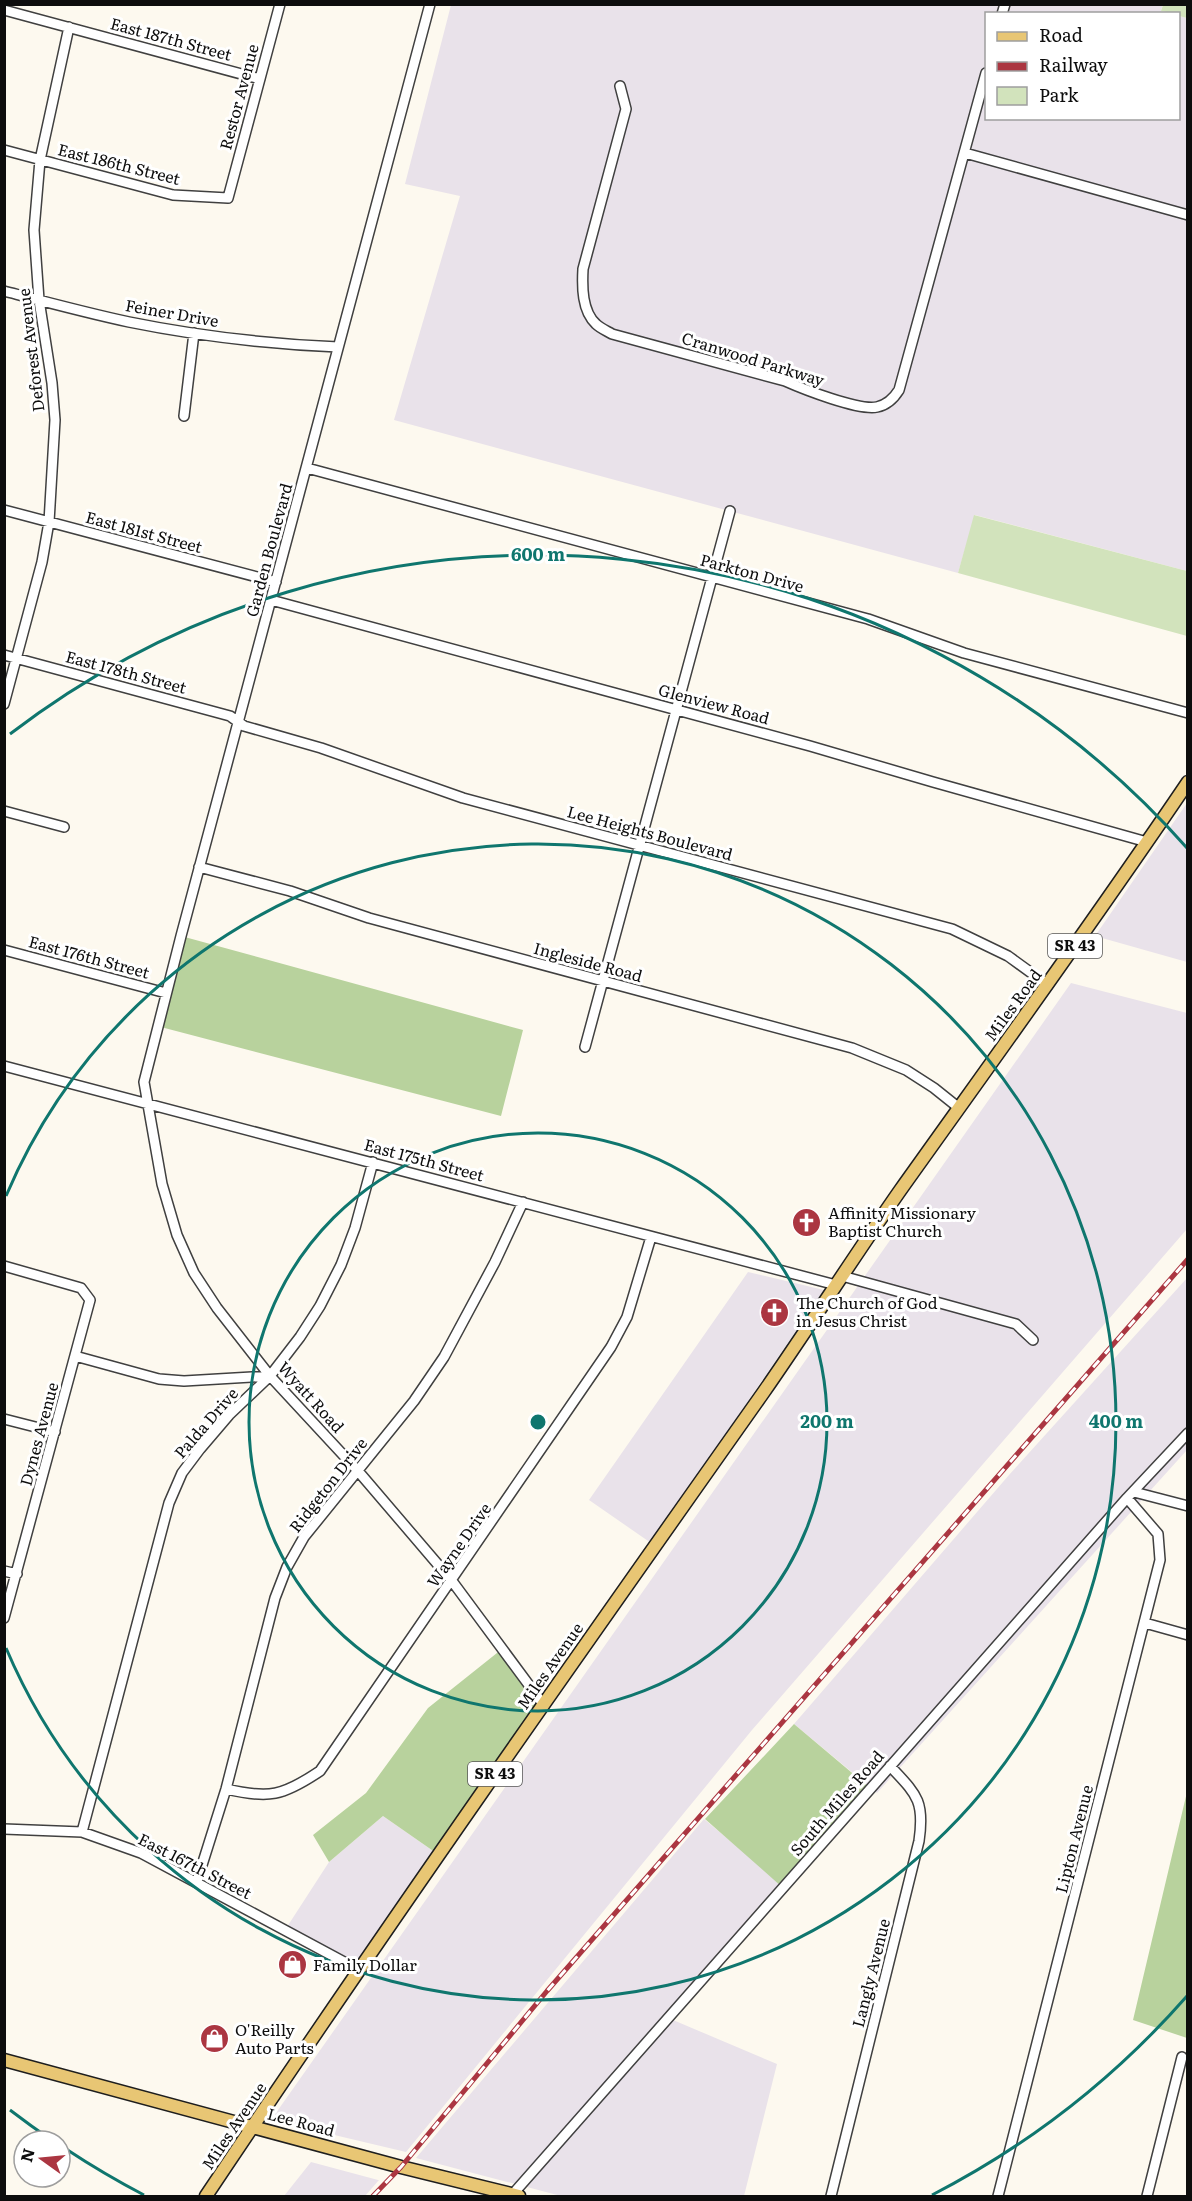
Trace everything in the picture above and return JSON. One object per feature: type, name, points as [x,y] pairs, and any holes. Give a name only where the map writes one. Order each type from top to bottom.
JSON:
[{"type":"main road","name":"Miles Road","points":[[925,1156],[1048,985],[1188,782]]},
{"type":"main road","name":"Miles Avenue","points":[[206,2196],[359,1970],[925,1156]]},
{"type":"main road","name":"Lee Road","points":[[4,2060],[515,2196]]},
{"type":"street","name":"Restor Avenue","points":[[228,198],[280,4]]},
{"type":"street","name":"Garden Boulevard","points":[[148,1104],[144,1082],[166,993],[430,4]]},
{"type":"street","name":"East 187th Street","points":[[4,10],[260,79]]},
{"type":"street","name":"Deforest Avenue","points":[[4,704],[42,562],[49,522],[55,420],[52,383],[39,300],[34,230],[40,160],[69,27]]},
{"type":"street","name":"Cranwood Parkway","points":[[620,86],[626,109],[583,269],[582,290],[587,309],[595,324],[612,334],[785,381],[804,390],[863,407],[876,408],[887,404],[899,390],[985,80]]},
{"type":"street","name":"East 186th Street","points":[[4,150],[173,195],[228,198]]},
{"type":"street","points":[[965,153],[1188,215]]},
{"type":"street","name":"Feiner Drive","points":[[4,291],[128,322],[271,344],[338,347]]},
{"type":"street","points":[[184,416],[194,333]]},
{"type":"street","name":"Parkton Drive","points":[[307,468],[868,619],[964,653],[1188,713]]},
{"type":"street","name":"East 181st Street","points":[[4,510],[276,582]]},
{"type":"street","points":[[585,1047],[730,511]]},
{"type":"street","name":"Glenview Road","points":[[271,600],[810,746],[933,783],[1147,842]]},
{"type":"street","name":"East 178th Street","points":[[4,655],[230,716],[238,722]]},
{"type":"street","name":"Lee Heights Boulevard","points":[[238,722],[244,726],[321,748],[463,798],[952,929],[1008,956],[1048,985]]},
{"type":"street","points":[[4,811],[64,827]]},
{"type":"street","name":"Ingleside Road","points":[[199,867],[290,891],[369,918],[852,1048],[906,1070],[959,1108]]},
{"type":"street","name":"East 176th Street","points":[[4,950],[166,993]]},
{"type":"street","name":"East 175th Street","points":[[4,1066],[651,1237],[967,1310],[1016,1324],[1033,1340]]},
{"type":"street","name":"Wyatt Road","points":[[148,1104],[162,1184],[177,1235],[194,1273],[270,1376],[358,1471],[452,1581],[543,1704]]},
{"type":"street","name":"Palda Drive","points":[[81,1832],[169,1503],[182,1473],[230,1415],[270,1376],[320,1306],[341,1265],[355,1228],[373,1162]]},
{"type":"street","name":"Ridgeton Drive","points":[[197,1881],[226,1789],[275,1598],[283,1578],[304,1537],[414,1401],[444,1357],[495,1262],[523,1202]]},
{"type":"street","name":"Wayne Drive","points":[[226,1789],[255,1796],[278,1793],[299,1785],[320,1771],[611,1347],[627,1317],[651,1237]]},
{"type":"street","name":"Dynes Avenue","points":[[4,1266],[81,1288],[90,1300],[4,1618]]},
{"type":"street","points":[[75,1356],[159,1379],[184,1381],[270,1376]]},
{"type":"street","points":[[4,1419],[55,1432]]},
{"type":"street","name":"South Miles Road","points":[[515,2196],[890,1766],[1188,1432]]},
{"type":"street","points":[[1130,1495],[1188,1506]]},
{"type":"street","name":"Lipton Avenue","points":[[998,2196],[1160,1560],[1158,1534],[1130,1495]]},
{"type":"street","points":[[4,1571],[17,1574]]},
{"type":"street","points":[[1145,1623],[1188,1635]]},
{"type":"street","name":"Langly Avenue","points":[[831,2196],[919,1841],[922,1820],[915,1793],[890,1766]]},
{"type":"street","name":"East 167th Street","points":[[4,1829],[81,1832],[141,1853],[197,1881],[359,1970]]},
{"type":"street","points":[[1146,2196],[1182,2057]]},
{"type":"shaded area","points":[[1163,4],[1161,11],[1165,12],[985,12],[985,120],[1180,120],[1180,16],[1187,18],[1187,571],[975,515],[958,573],[394,420],[460,196],[405,184],[451,5]]},
{"type":"shaded area","points":[[1187,803],[1187,962],[1095,936]]},
{"type":"shaded area","points":[[1071,983],[1187,1013],[1187,1229],[752,1730],[406,2152],[271,2120]]},
{"type":"shaded area","points":[[748,1272],[824,1290],[651,1543],[589,1500]]},
{"type":"shaded area","points":[[1187,1278],[1187,1450],[877,1793],[794,1724],[1009,1475]]},
{"type":"shaded area","points":[[383,1816],[439,1855],[359,1970],[285,1930],[329,1862]]},
{"type":"shaded area","points":[[704,1819],[789,1890],[673,2020],[777,2064],[744,2196],[561,2196],[416,2158]]},
{"type":"shaded area","points":[[311,2162],[379,2180],[365,2196],[284,2196]]},
{"type":"green space","points":[[1163,5],[1187,5],[1187,18],[1180,16],[1180,12],[1161,11]]},
{"type":"green space","points":[[974,515],[1187,571],[1187,636],[958,573]]},
{"type":"green space","points":[[181,936],[523,1030],[501,1116],[157,1026]]},
{"type":"green space","points":[[502,1649],[543,1704],[439,1855],[383,1816],[329,1862],[313,1835],[366,1793],[428,1708]]},
{"type":"green space","points":[[794,1724],[870,1788],[782,1887],[705,1819]]},
{"type":"green space","points":[[1187,1792],[1188,2038],[1133,2020]]},
{"type":"railway","points":[[373,2196],[401,2167],[547,1991],[1188,1259]]},
{"type":"place","name":"Affinity Missionary Baptist Church","points":[[807,1222]]},
{"type":"place","name":"The Church of God in Jesus Christ","points":[[775,1312]]},
{"type":"place","name":"Family Dollar","points":[[292,1965]]},
{"type":"place","name":"O'Reilly Auto Parts","points":[[214,2039]]}]
